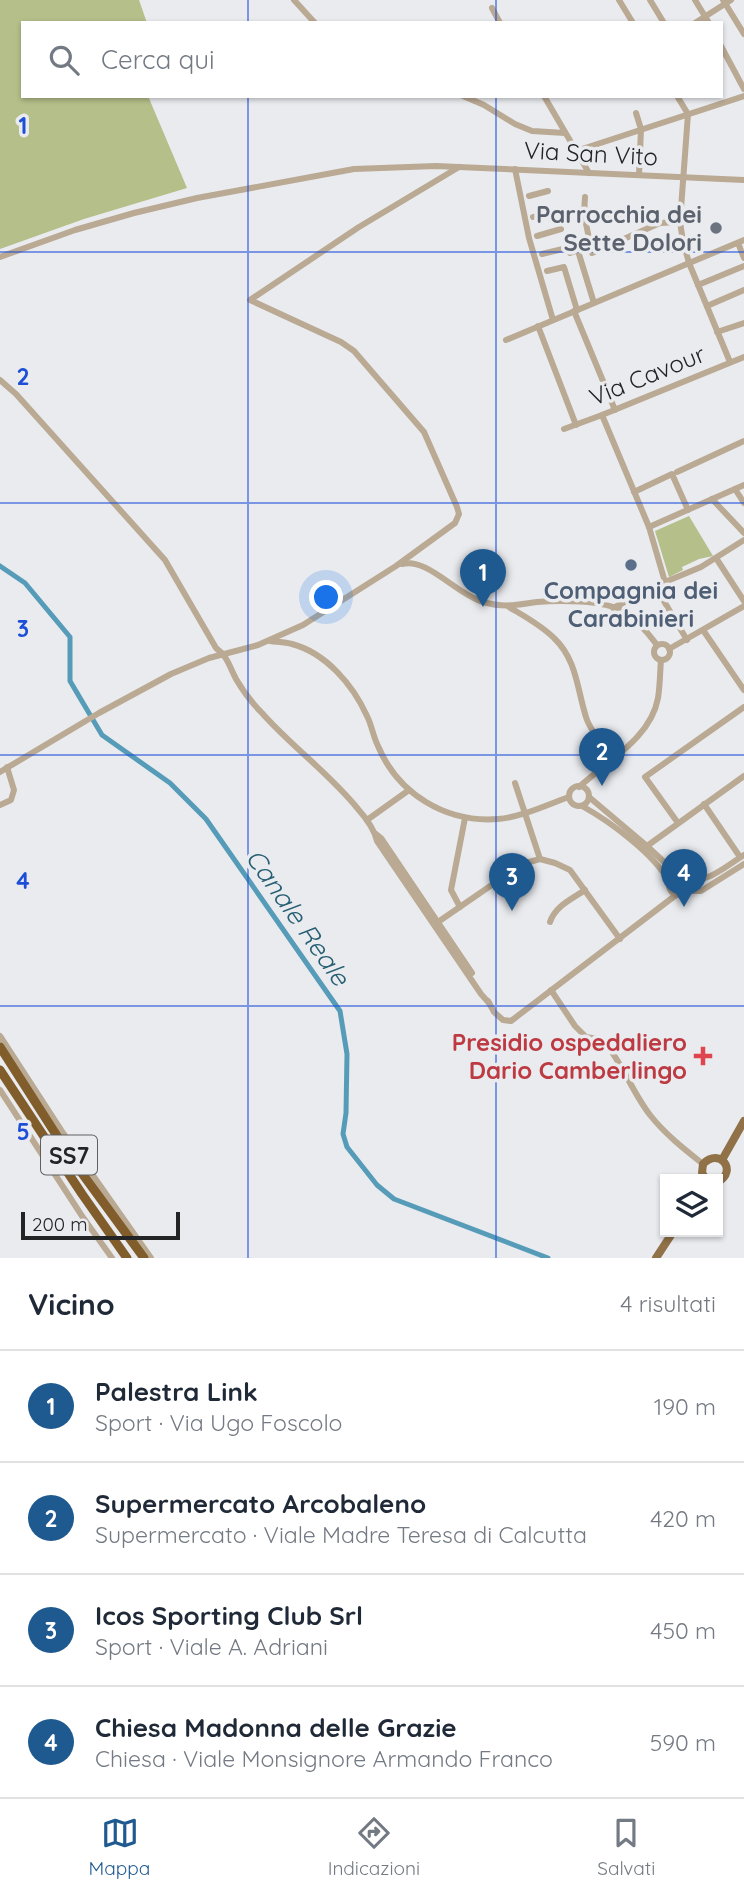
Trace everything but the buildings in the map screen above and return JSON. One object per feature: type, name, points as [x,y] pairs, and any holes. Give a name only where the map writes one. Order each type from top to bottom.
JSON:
[{"type":"highway","name":"SS7","points":[[0,1047],[74,1161],[144,1258]]},
{"type":"highway","name":"SS7","points":[[0,1070],[127,1258]]},
{"type":"main road","points":[[722,1160],[744,1121]]},
{"type":"main road","points":[[703,1174],[703,1164],[714,1157],[722,1160],[727,1167],[723,1179]]},
{"type":"main road","points":[[656,1258],[670,1237]]},
{"type":"street","points":[[294,0],[313,21]]},
{"type":"street","points":[[619,0],[632,21]]},
{"type":"street","points":[[650,0],[663,21]]},
{"type":"street","points":[[695,0],[707,20],[727,1],[744,34]]},
{"type":"street","points":[[492,8],[499,21]]},
{"type":"street","points":[[723,50],[744,89]]},
{"type":"street","points":[[576,151],[744,96]]},
{"type":"street","points":[[468,98],[532,131],[565,133]]},
{"type":"street","points":[[545,98],[589,173]]},
{"type":"street","points":[[678,98],[688,114],[680,222],[689,263],[730,362]]},
{"type":"street","points":[[709,98],[713,105]]},
{"type":"street","points":[[636,113],[641,129],[639,176]]},
{"type":"street","name":"Via San Vito","points":[[0,257],[75,230],[134,213],[197,198],[354,169],[436,166],[744,180]]},
{"type":"street","points":[[0,772],[82,722],[172,674],[209,658],[268,641],[321,614],[397,566],[455,523],[459,514],[424,432],[354,351],[341,342],[250,300],[359,227],[459,167]]},
{"type":"street","points":[[515,169],[529,238],[553,320]]},
{"type":"street","points":[[528,196],[548,191]]},
{"type":"street","points":[[584,197],[584,214],[593,253],[660,223]]},
{"type":"street","points":[[533,217],[553,211]]},
{"type":"street","points":[[584,214],[660,223],[680,222]]},
{"type":"street","points":[[537,236],[561,229]]},
{"type":"street","points":[[506,340],[741,241],[744,258]]},
{"type":"street","points":[[542,254],[567,248],[570,253],[591,246]]},
{"type":"street","points":[[578,251],[594,303]]},
{"type":"street","points":[[698,285],[744,266]]},
{"type":"street","points":[[547,271],[564,267],[575,311],[615,410]]},
{"type":"street","points":[[707,306],[744,290]]},
{"type":"street","points":[[718,332],[744,323]]},
{"type":"street","points":[[538,326],[576,425]]},
{"type":"street","name":"Via Cavour","points":[[564,429],[744,357]]},
{"type":"street","points":[[0,380],[16,394],[164,560],[216,648],[224,654],[236,678],[263,715],[347,795],[367,820],[438,922],[486,995],[494,1012],[503,1020],[511,1021],[676,895],[687,891],[701,891],[743,859]]},
{"type":"street","points":[[602,415],[649,527],[665,582]]},
{"type":"street","points":[[677,472],[744,441]]},
{"type":"street","points":[[634,492],[673,474],[688,510]]},
{"type":"street","points":[[649,527],[744,485]]},
{"type":"street","points":[[735,489],[744,503]]},
{"type":"street","points":[[712,499],[744,533]]},
{"type":"street","points":[[612,608],[701,567],[744,540]]},
{"type":"street","points":[[669,649],[744,604],[716,558]]},
{"type":"street","points":[[397,566],[409,562],[424,565],[462,593],[509,607],[555,639],[568,656],[578,681],[586,720],[612,758]]},
{"type":"street","points":[[655,586],[687,640]]},
{"type":"street","points":[[509,607],[537,602],[568,601],[621,610],[637,622],[657,645],[665,645],[669,649],[666,659],[655,657],[657,645]]},
{"type":"street","points":[[703,630],[744,690]]},
{"type":"street","points":[[268,641],[291,643],[310,652],[347,682],[369,719],[378,747],[389,767],[409,790],[441,811],[465,818],[498,819],[525,813],[569,797],[573,789],[635,741],[653,715],[658,699],[661,660]]},
{"type":"street","points":[[678,823],[645,777],[744,707]]},
{"type":"street","points":[[0,805],[11,800],[14,790],[7,767]]},
{"type":"street","points":[[647,846],[744,776]]},
{"type":"street","points":[[515,783],[540,859]]},
{"type":"street","points":[[579,787],[586,789],[589,797],[678,875],[687,879],[697,881],[709,878],[743,859]]},
{"type":"street","points":[[367,820],[409,790]]},
{"type":"street","points":[[569,797],[575,806],[582,806],[606,820],[639,848],[663,870],[670,891],[676,895]]},
{"type":"street","points":[[582,806],[589,797]]},
{"type":"street","points":[[704,804],[743,859]]},
{"type":"street","points":[[460,907],[451,890],[465,818]]},
{"type":"street","points":[[376,834],[377,841],[489,1003]]},
{"type":"street","points":[[438,922],[522,864],[540,859],[570,870],[620,939]]},
{"type":"street","points":[[669,882],[678,875]]},
{"type":"street","points":[[687,879],[687,891]]},
{"type":"street","points":[[550,922],[551,916],[558,908],[585,890]]},
{"type":"street","points":[[551,990],[575,1026],[586,1037],[603,1040],[612,1050],[649,1113],[667,1135],[703,1164]]},
{"type":"street","points":[[0,1036],[61,1130],[151,1258]]},
{"type":"street","points":[[0,1090],[112,1258]]},
{"type":"green space","points":[[0,0],[139,0],[146,21],[21,21],[21,98],[149,98],[187,188],[84,219],[0,249]]},
{"type":"green space","points":[[689,516],[713,556],[682,567],[683,570],[669,577],[655,531]]},
{"type":"waterway","name":"Canale Reale","points":[[0,566],[25,583],[70,637],[70,681],[102,735],[170,783],[206,819],[340,1011],[347,1054],[343,1134],[347,1147],[377,1185],[394,1199],[548,1258]]},
{"type":"place","name":"Parrocchia dei Sette Dolori","points":[[716,228]]},
{"type":"place","name":"Compagnia dei Carabinieri","points":[[631,565]]},
{"type":"place","name":"Palestra Link","points":[[483,607]]},
{"type":"place","name":"Supermercato Arcobaleno","points":[[602,786]]},
{"type":"place","name":"Chiesa Madonna delle Grazie","points":[[684,907]]},
{"type":"place","name":"Icos Sporting Club Srl","points":[[512,911]]},
{"type":"place","name":"Presidio ospedaliero Dario Camberlingo","points":[[703,1056]]}]
